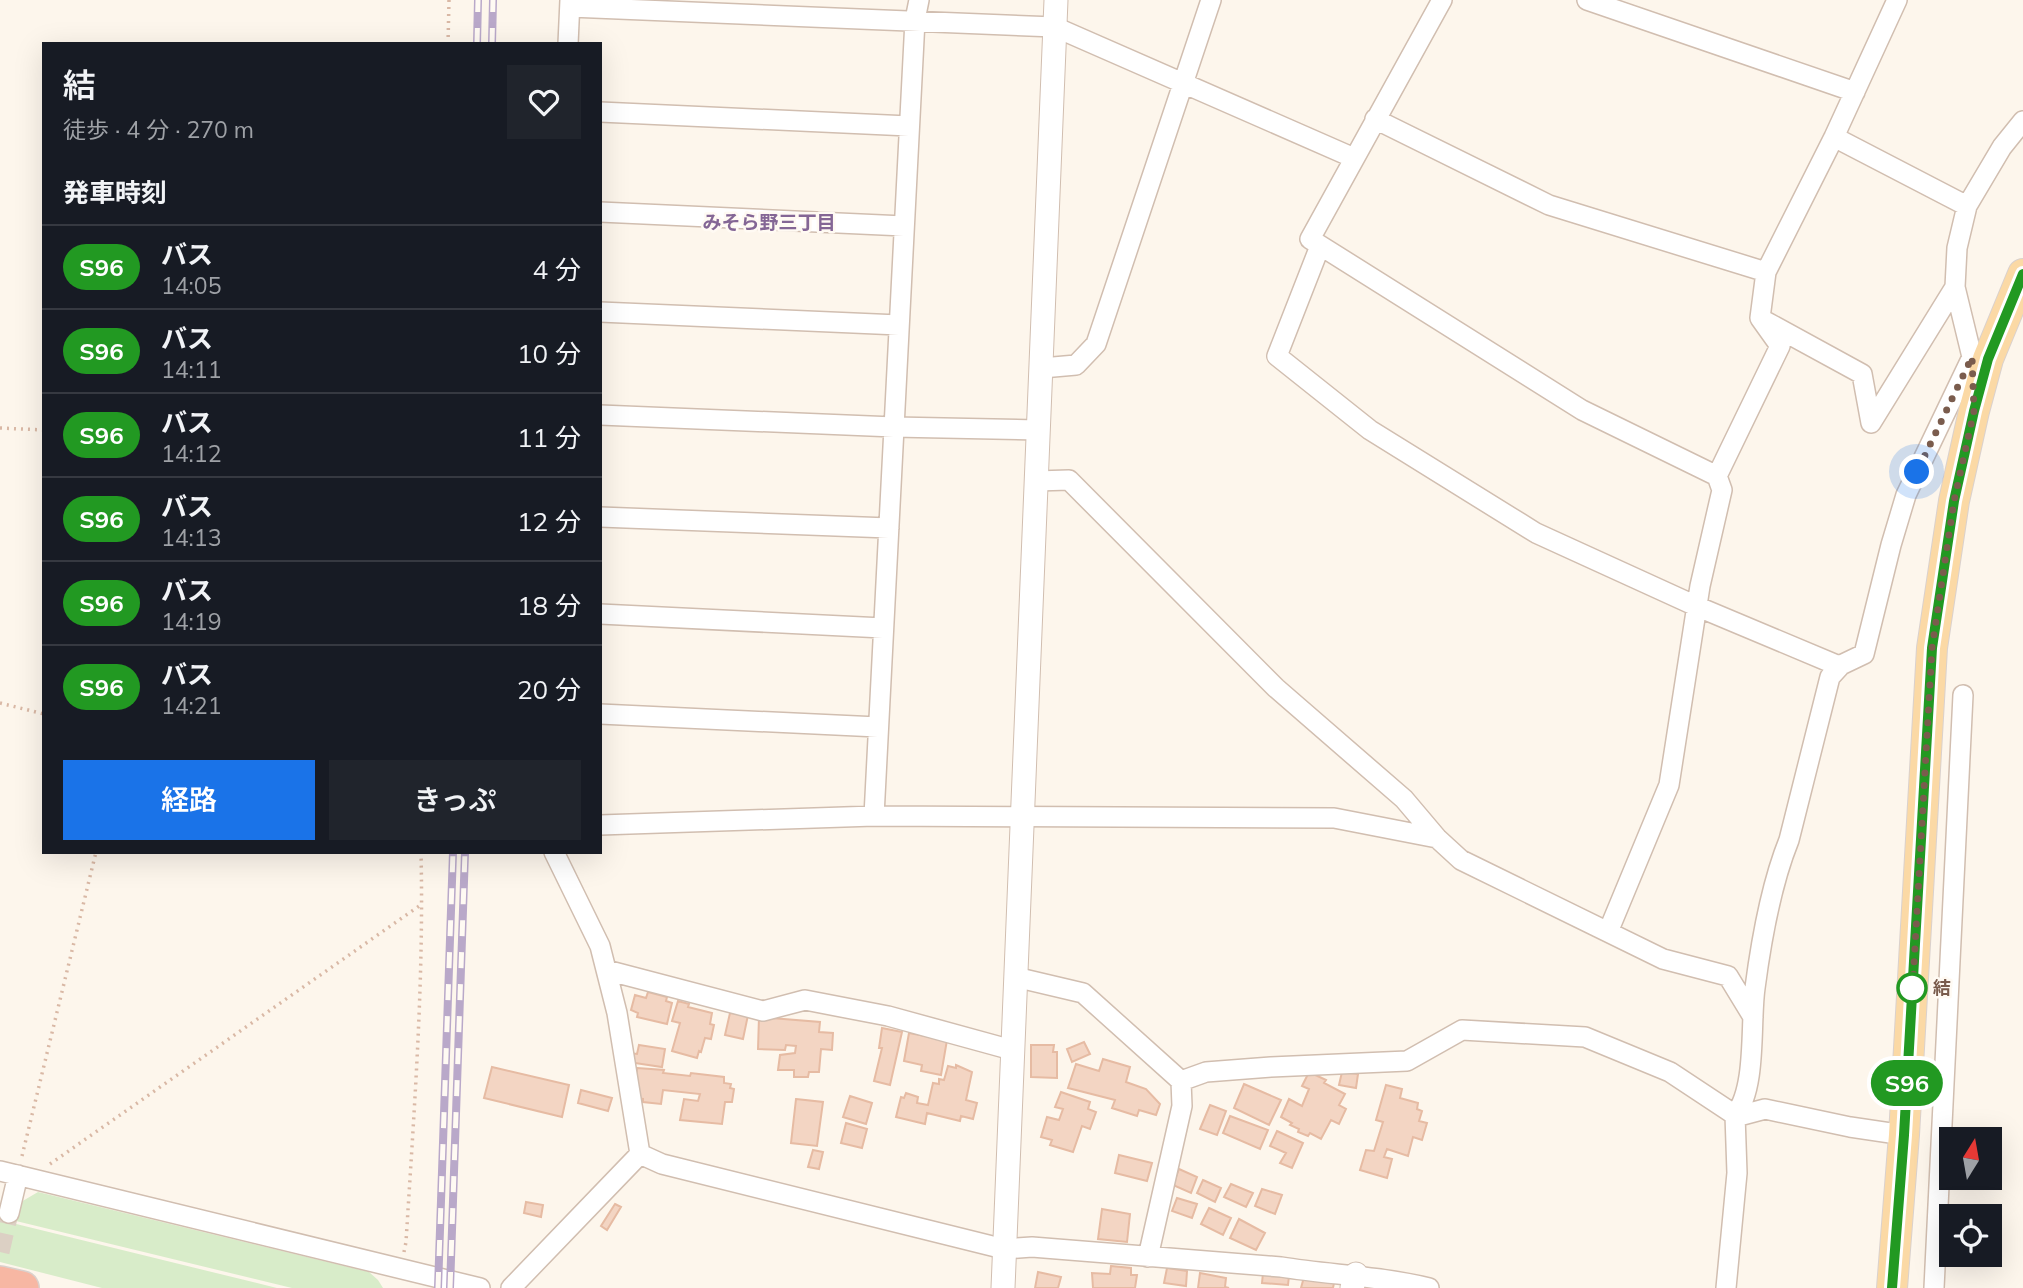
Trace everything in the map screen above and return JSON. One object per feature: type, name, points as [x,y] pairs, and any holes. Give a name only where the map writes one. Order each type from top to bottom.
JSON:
[{"type":"highway","points":[[0,1283],[22,1288]]},
{"type":"main road","points":[[1892,1288],[1904,1135],[1932,648],[1954,501],[1974,411],[1988,359],[2023,274]]},
{"type":"street","points":[[874,816],[909,126],[915,20],[919,0]]},
{"type":"street","points":[[1003,1288],[1056,0]]},
{"type":"street","points":[[1042,368],[1076,365],[1096,344],[1211,0]]},
{"type":"street","points":[[1443,0],[1310,239],[1582,410],[1717,476],[1722,490],[1696,606],[1668,785],[1608,932]]},
{"type":"street","points":[[1587,0],[1855,92]]},
{"type":"street","points":[[1717,476],[1780,345],[1760,318],[1766,272],[1834,137],[1897,0]]},
{"type":"street","points":[[568,42],[570,3],[1055,27],[1354,158]]},
{"type":"street","points":[[602,112],[909,126]]},
{"type":"street","points":[[1375,119],[1549,205],[1766,272]]},
{"type":"street","points":[[1974,411],[1972,357],[1955,287],[1957,248],[1967,206],[2002,147],[2023,121]]},
{"type":"street","points":[[1834,137],[1967,206]]},
{"type":"street","points":[[602,212],[904,226]]},
{"type":"street","points":[[1320,246],[1277,356],[1370,430],[1536,533],[1696,606],[1839,666]]},
{"type":"street","points":[[1760,318],[1862,374],[1871,424],[1955,287]]},
{"type":"street","points":[[602,312],[899,325]]},
{"type":"street","points":[[1726,1288],[1737,1172],[1735,1116],[1743,1105],[1751,1052],[1755,989],[1778,866],[1789,840],[1830,677],[1839,666],[1864,654],[1906,495],[1972,357]]},
{"type":"street","points":[[602,415],[1038,430]]},
{"type":"street","points":[[1036,481],[1069,480],[1276,688],[1404,799],[1437,838],[1461,860],[1663,959],[1728,976],[1753,1017]]},
{"type":"street","points":[[602,517],[889,528]]},
{"type":"street","points":[[602,614],[883,628]]},
{"type":"street","points":[[1934,1288],[1963,695]]},
{"type":"street","points":[[602,714],[878,727]]},
{"type":"street","points":[[602,825],[874,816],[1334,818],[1437,838]]},
{"type":"street","points":[[555,854],[600,946],[617,1013],[640,1154]]},
{"type":"street","points":[[606,970],[763,1010],[805,1000],[888,1016],[1012,1050]]},
{"type":"street","points":[[1016,977],[1083,993],[1181,1082],[1182,1106],[1148,1257]]},
{"type":"street","points":[[1181,1082],[1206,1072],[1407,1061],[1462,1030],[1585,1037],[1670,1072],[1735,1116],[1765,1109],[1904,1135]]},
{"type":"street","points":[[640,1154],[662,1164],[1004,1249],[1032,1247],[1281,1268],[1354,1281],[1429,1288]]},
{"type":"street","points":[[511,1288],[640,1154]]},
{"type":"street","points":[[9,1213],[18,1175],[480,1288]]},
{"type":"street","points":[[399,1268],[400,1288]]},
{"type":"path","points":[[448,42],[449,0]]},
{"type":"path","points":[[0,428],[42,430]]},
{"type":"path","points":[[0,703],[42,714]]},
{"type":"path","points":[[18,1175],[96,854]]},
{"type":"path","points":[[399,1268],[406,1241],[419,1039],[421,854]]},
{"type":"path","points":[[18,1175],[50,1164],[422,904]]},
{"type":"green space","points":[[38,1192],[369,1272],[383,1288],[292,1288],[16,1221],[21,1202]]},
{"type":"green space","points":[[0,1220],[277,1288],[102,1288],[0,1262]]},
{"type":"building","points":[[648,992],[667,997],[666,1001],[672,1003],[667,1024],[637,1017],[638,1013],[631,1010],[635,995],[646,998]]},
{"type":"building","points":[[678,1001],[689,1004],[688,1007],[712,1013],[710,1024],[714,1025],[711,1039],[705,1038],[697,1058],[672,1051],[680,1023],[672,1021]]},
{"type":"building","points":[[730,1013],[748,1015],[743,1039],[725,1035]]},
{"type":"building","points":[[759,1017],[820,1022],[819,1032],[833,1033],[832,1050],[821,1049],[819,1072],[809,1072],[808,1077],[794,1077],[794,1070],[778,1070],[780,1055],[795,1053],[796,1046],[786,1045],[785,1050],[758,1049]]},
{"type":"building","points":[[882,1028],[902,1032],[890,1085],[874,1081],[882,1048],[879,1048]]},
{"type":"building","points":[[909,1033],[947,1040],[941,1075],[921,1071],[922,1065],[904,1061]]},
{"type":"building","points":[[1084,1042],[1090,1054],[1072,1062],[1067,1049]]},
{"type":"building","points":[[639,1045],[665,1049],[662,1067],[628,1062],[630,1053],[637,1054]]},
{"type":"building","points":[[1031,1045],[1054,1045],[1053,1052],[1057,1052],[1057,1078],[1031,1077]]},
{"type":"building","points":[[1103,1059],[1130,1067],[1126,1082],[1146,1089],[1160,1104],[1156,1115],[1139,1110],[1137,1116],[1112,1108],[1115,1100],[1068,1088],[1076,1064],[1099,1071]]},
{"type":"building","points":[[956,1065],[972,1072],[966,1100],[977,1103],[973,1119],[961,1116],[960,1121],[927,1113],[925,1124],[896,1117],[901,1097],[904,1098],[906,1093],[918,1097],[917,1103],[928,1105],[933,1083],[939,1084],[939,1079],[944,1080],[948,1066],[956,1068]]},
{"type":"building","points":[[492,1067],[569,1085],[562,1117],[484,1098]]},
{"type":"building","points":[[637,1068],[690,1076],[691,1073],[724,1077],[724,1083],[731,1084],[730,1088],[734,1089],[732,1102],[725,1102],[722,1124],[680,1120],[684,1099],[698,1101],[700,1094],[663,1090],[661,1104],[634,1098]]},
{"type":"building","points":[[1309,1072],[1345,1094],[1339,1105],[1346,1109],[1339,1124],[1331,1120],[1321,1139],[1310,1133],[1308,1136],[1298,1132],[1299,1129],[1281,1117],[1289,1099],[1302,1106],[1309,1089],[1302,1086]]},
{"type":"building","points":[[1342,1072],[1358,1074],[1356,1088],[1339,1085]]},
{"type":"building","points":[[1244,1084],[1281,1100],[1269,1125],[1234,1108]]},
{"type":"building","points":[[1386,1085],[1402,1089],[1400,1098],[1418,1103],[1417,1109],[1422,1111],[1419,1121],[1427,1123],[1422,1140],[1413,1137],[1408,1156],[1387,1149],[1384,1157],[1392,1159],[1387,1178],[1360,1170],[1366,1150],[1374,1151],[1383,1122],[1376,1120]]},
{"type":"building","points":[[581,1090],[612,1098],[608,1111],[578,1103]]},
{"type":"building","points":[[1061,1092],[1090,1102],[1088,1109],[1096,1112],[1090,1129],[1082,1126],[1073,1152],[1050,1145],[1052,1140],[1041,1137],[1047,1117],[1059,1120],[1063,1109],[1055,1107]]},
{"type":"building","points":[[850,1096],[872,1103],[866,1124],[843,1117]]},
{"type":"building","points":[[796,1099],[823,1102],[817,1146],[791,1143]]},
{"type":"building","points":[[1210,1105],[1226,1111],[1217,1135],[1200,1129]]},
{"type":"building","points":[[1230,1116],[1268,1130],[1260,1149],[1223,1133]]},
{"type":"building","points":[[846,1123],[867,1129],[862,1148],[841,1143]]},
{"type":"building","points":[[1277,1131],[1303,1143],[1292,1168],[1280,1163],[1286,1153],[1270,1146]]},
{"type":"building","points":[[813,1150],[823,1152],[819,1169],[808,1167]]},
{"type":"building","points":[[1119,1155],[1152,1163],[1147,1181],[1115,1173]]},
{"type":"building","points":[[1179,1169],[1197,1177],[1191,1193],[1173,1185]]},
{"type":"building","points":[[1203,1180],[1221,1188],[1215,1202],[1197,1193]]},
{"type":"building","points":[[1231,1184],[1253,1193],[1246,1207],[1224,1197]]},
{"type":"building","points":[[1262,1189],[1282,1195],[1275,1214],[1255,1206]]},
{"type":"building","points":[[1177,1198],[1197,1204],[1192,1218],[1172,1211]]},
{"type":"building","points":[[526,1202],[543,1205],[541,1217],[524,1213]]},
{"type":"building","points":[[615,1204],[621,1207],[607,1230],[601,1226]]},
{"type":"building","points":[[1209,1208],[1231,1218],[1223,1235],[1201,1224]]},
{"type":"building","points":[[1102,1209],[1130,1214],[1127,1242],[1098,1239]]},
{"type":"building","points":[[1239,1219],[1265,1233],[1256,1250],[1230,1238]]},
{"type":"building","points":[[1111,1266],[1131,1268],[1131,1275],[1137,1275],[1135,1288],[1093,1288],[1092,1273],[1110,1274]]},
{"type":"building","points":[[1167,1268],[1187,1271],[1186,1286],[1164,1283]]},
{"type":"building","points":[[1038,1272],[1061,1277],[1058,1288],[1035,1288]]},
{"type":"building","points":[[1200,1273],[1226,1278],[1225,1287],[1229,1288],[1198,1288]]},
{"type":"building","points":[[1263,1273],[1289,1276],[1288,1285],[1262,1283]]},
{"type":"building","points":[[1304,1277],[1334,1283],[1333,1288],[1301,1288]]},
{"type":"tunnel","points":[[0,1252],[9,1213]]},
{"type":"railway","points":[[477,42],[478,0]]},
{"type":"railway","points":[[492,42],[493,0]]},
{"type":"railway","points":[[438,1288],[453,854]]},
{"type":"railway","points":[[450,1288],[465,854]]},
{"type":"bus line","name":"S96","points":[[1892,1288],[1904,1135],[1932,648],[1954,501],[1974,411],[1988,359],[2023,274]]},
{"type":"place","name":"結","points":[[1912,988]]},
{"type":"district","name":"みそら野三丁目","points":[[769,222]]},
{"type":"route","points":[[1912,988],[1912,1000],[1932,648],[1954,501],[1974,411],[1972,357],[1917,472]]}]
